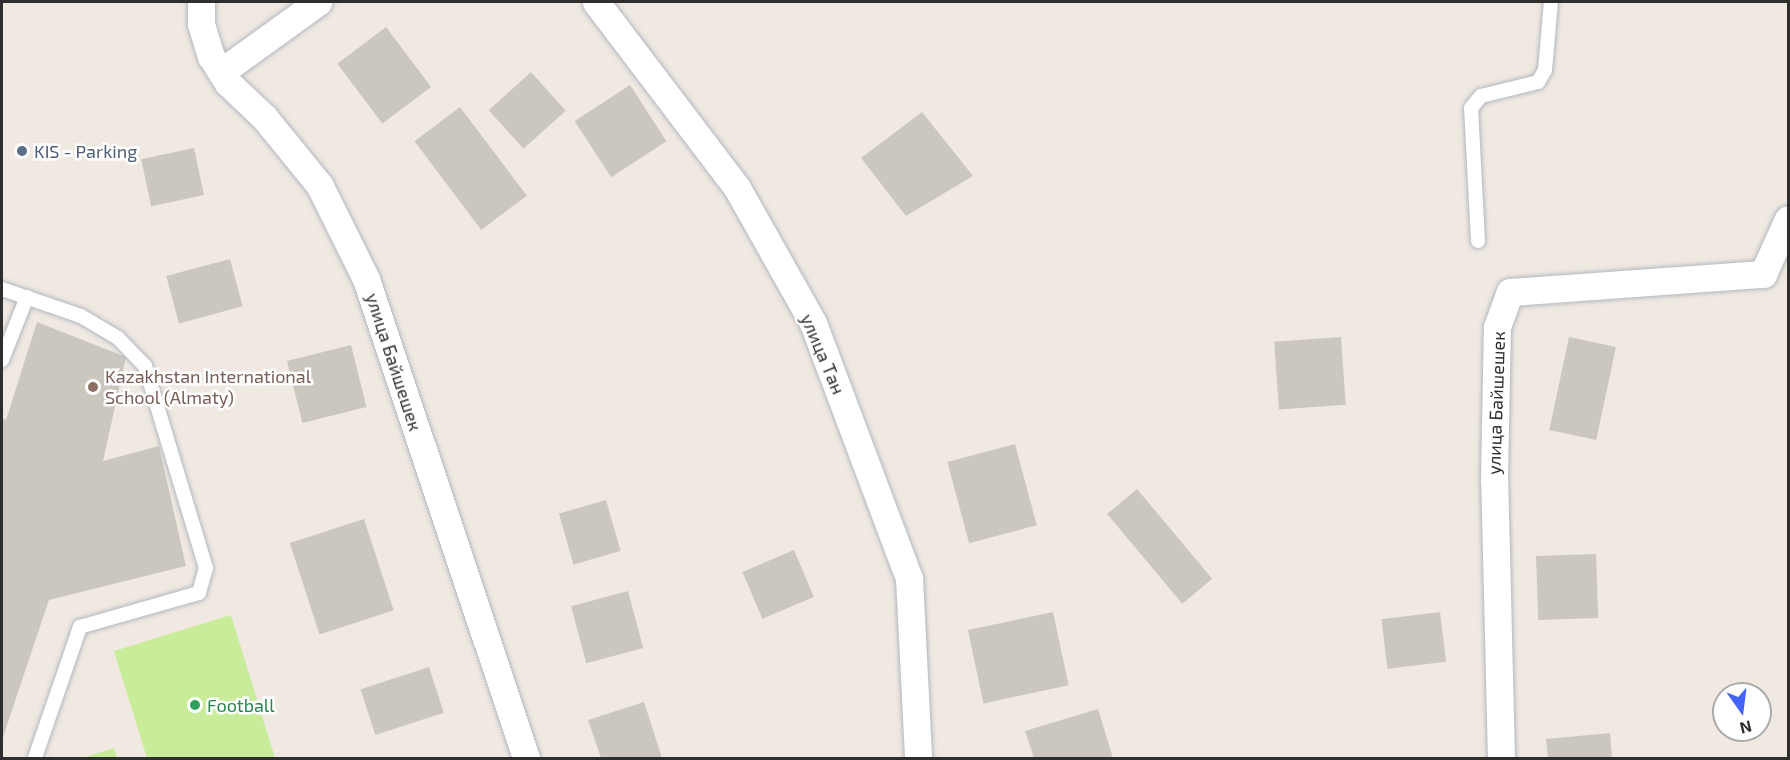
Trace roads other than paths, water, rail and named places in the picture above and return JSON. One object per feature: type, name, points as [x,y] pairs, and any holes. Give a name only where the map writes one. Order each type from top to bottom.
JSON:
[{"type":"street","name":"улица Байшешек","points":[[201,2],[201,24],[211,56],[221,72],[264,117],[320,186],[366,279],[526,759]]},
{"type":"street","points":[[221,72],[318,2]]},
{"type":"street","name":"улица Тан","points":[[596,2],[737,188],[813,323],[909,578],[918,759]]},
{"type":"street","name":"улица Байшешек","points":[[1501,759],[1494,479],[1497,327],[1510,292],[1763,274],[1788,219]]},
{"type":"lane","points":[[1478,241],[1471,108],[1481,96],[1538,82],[1545,70],[1551,2]]},
{"type":"lane","points":[[2,289],[90,322],[118,338],[145,366],[206,568],[199,593],[80,627],[35,759]]},
{"type":"lane","points":[[2,360],[27,297]]},
{"type":"place","name":"KIS - Parking","points":[[22,151]]},
{"type":"place","name":"Kazakhstan International School (Almaty)","points":[[93,387]]},
{"type":"place","name":"Football","points":[[195,705]]}]
